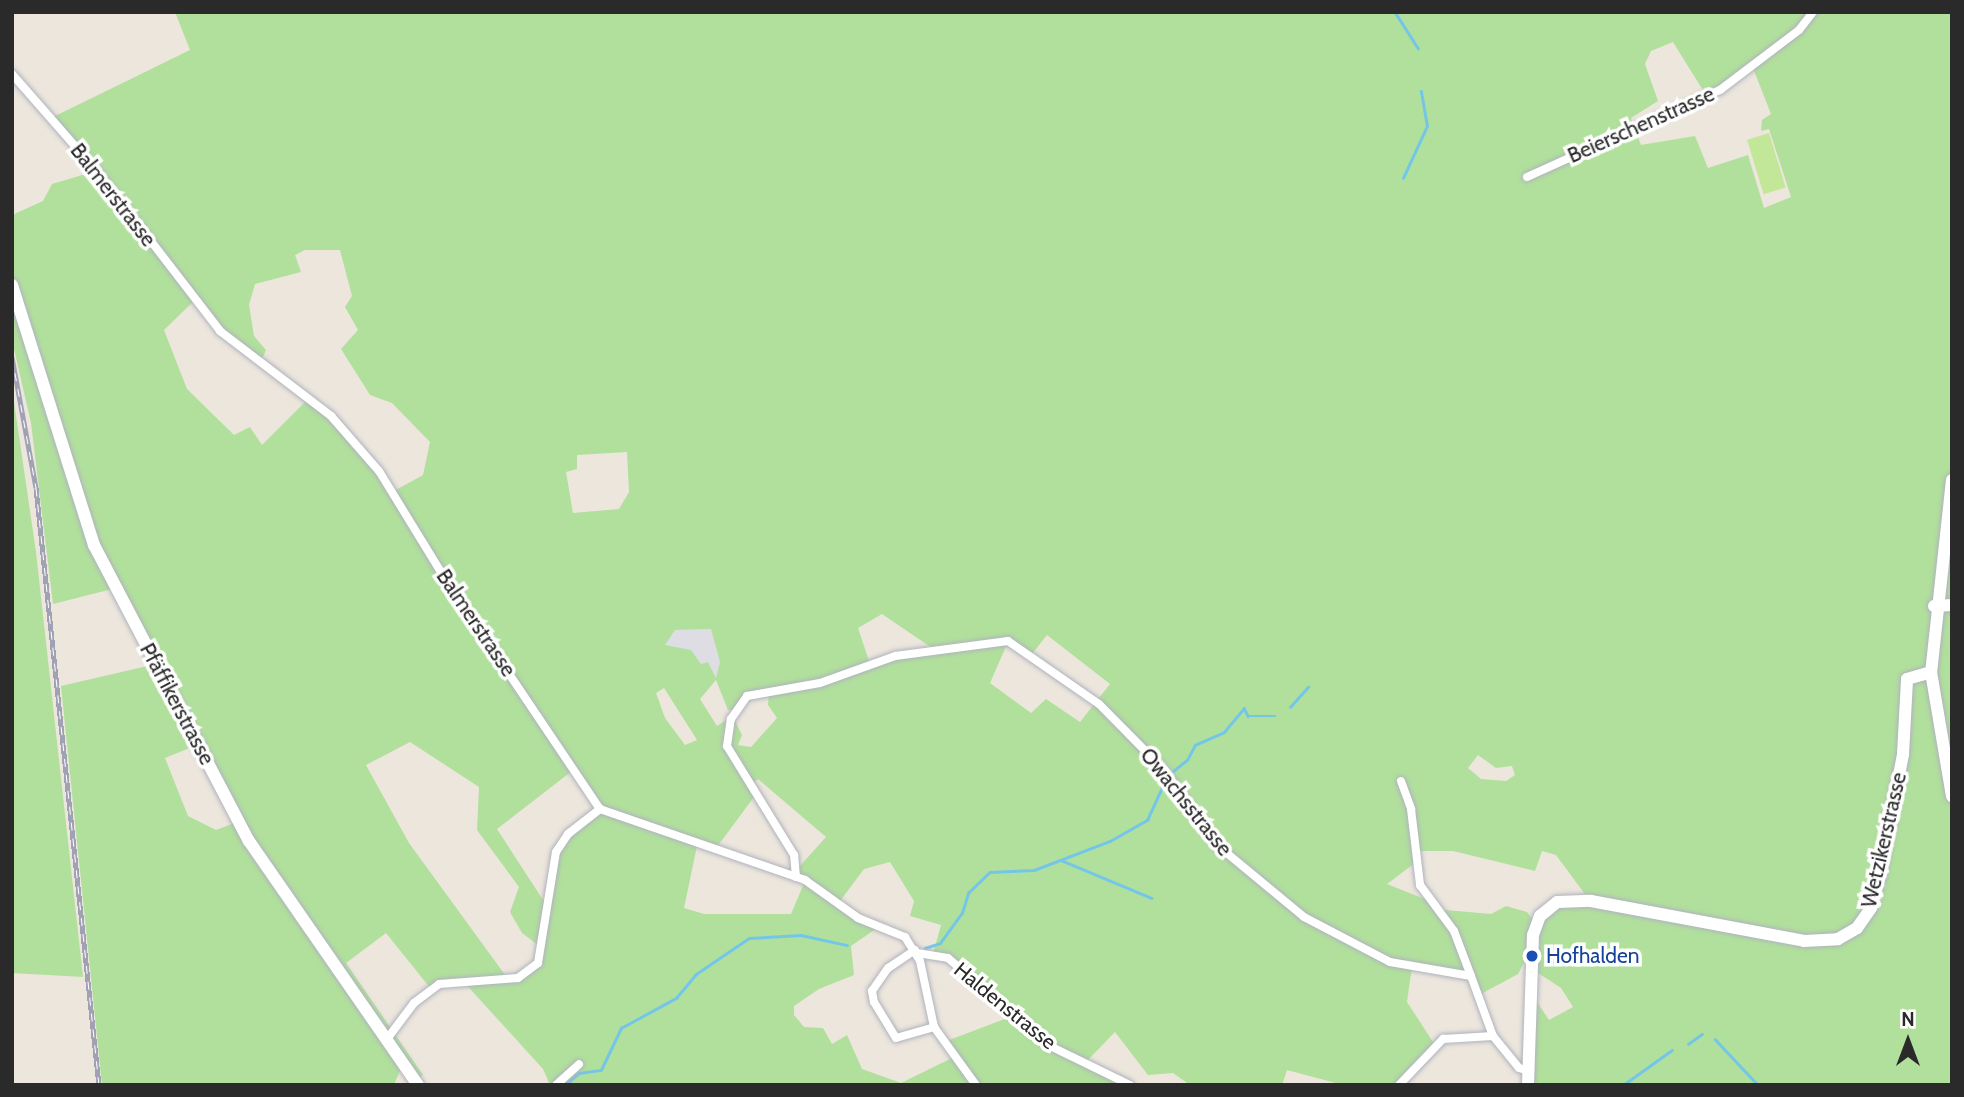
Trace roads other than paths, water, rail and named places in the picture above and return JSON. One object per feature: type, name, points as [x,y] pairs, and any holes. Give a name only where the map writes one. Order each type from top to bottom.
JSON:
[{"type":"street","name":"Beierschenstrasse","points":[[1527,177],[1720,90],[1799,30],[1813,12]]},
{"type":"street","name":"Balmerstrasse","points":[[12,74],[97,171],[220,331],[331,416],[379,471],[442,574],[600,809]]},
{"type":"street","name":"Pfäffikerstrasse","points":[[12,285],[94,545],[249,841],[418,1085]]},
{"type":"street","points":[[1952,480],[1934,606],[1931,672],[1952,796]]},
{"type":"street","points":[[1934,606],[1952,605]]},
{"type":"street","name":"Owachsstrasse","points":[[796,877],[794,855],[727,746],[731,719],[747,696],[820,683],[895,656],[999,639],[1043,661],[1099,704],[1165,771],[1217,845],[1304,917],[1390,962],[1471,976]]},
{"type":"street","name":"Wetzikerstrasse","points":[[1528,1078],[1533,935],[1540,916],[1557,902],[1591,901],[1804,941],[1838,939],[1857,928],[1871,908],[1879,879],[1903,754],[1907,680],[1931,672]]},
{"type":"street","points":[[1401,782],[1411,809],[1420,885],[1454,931],[1493,1035],[1528,1078]]},
{"type":"street","points":[[387,1039],[409,1008],[439,984],[518,978],[530,972],[542,948],[548,874],[556,852],[568,834],[600,809],[796,877],[858,918],[905,937],[916,952],[934,1027],[975,1085]]},
{"type":"street","points":[[916,952],[888,968],[873,991],[874,1002],[896,1038],[934,1027]]},
{"type":"street","name":"Haldenstrasse","points":[[916,952],[948,958],[1050,1046],[1130,1085]]},
{"type":"street","points":[[1399,1085],[1443,1040],[1493,1035]]},
{"type":"street","points":[[556,1085],[579,1064]]},
{"type":"waterway","points":[[1395,12],[1418,48]]},
{"type":"waterway","points":[[1403,178],[1427,126],[1421,92]]},
{"type":"waterway","points":[[1290,707],[1308,687]]},
{"type":"waterway","points":[[1172,772],[1187,760],[1195,745],[1224,732],[1244,708],[1248,716],[1275,716]]},
{"type":"waterway","points":[[925,948],[940,943],[962,913],[968,893],[990,872],[1034,870],[1110,841],[1147,820],[1165,781]]},
{"type":"waterway","points":[[1063,861],[1152,898]]},
{"type":"waterway","points":[[565,1085],[579,1073],[601,1070],[621,1028],[676,998],[696,974],[749,938],[801,935],[847,945]]},
{"type":"waterway","points":[[1688,1044],[1702,1034]]},
{"type":"waterway","points":[[1715,1039],[1758,1085]]},
{"type":"waterway","points":[[1623,1085],[1672,1050]]},
{"type":"railway","points":[[12,357],[36,488],[99,1085]]},
{"type":"place","name":"Hofhalden","points":[[1532,956]]}]
